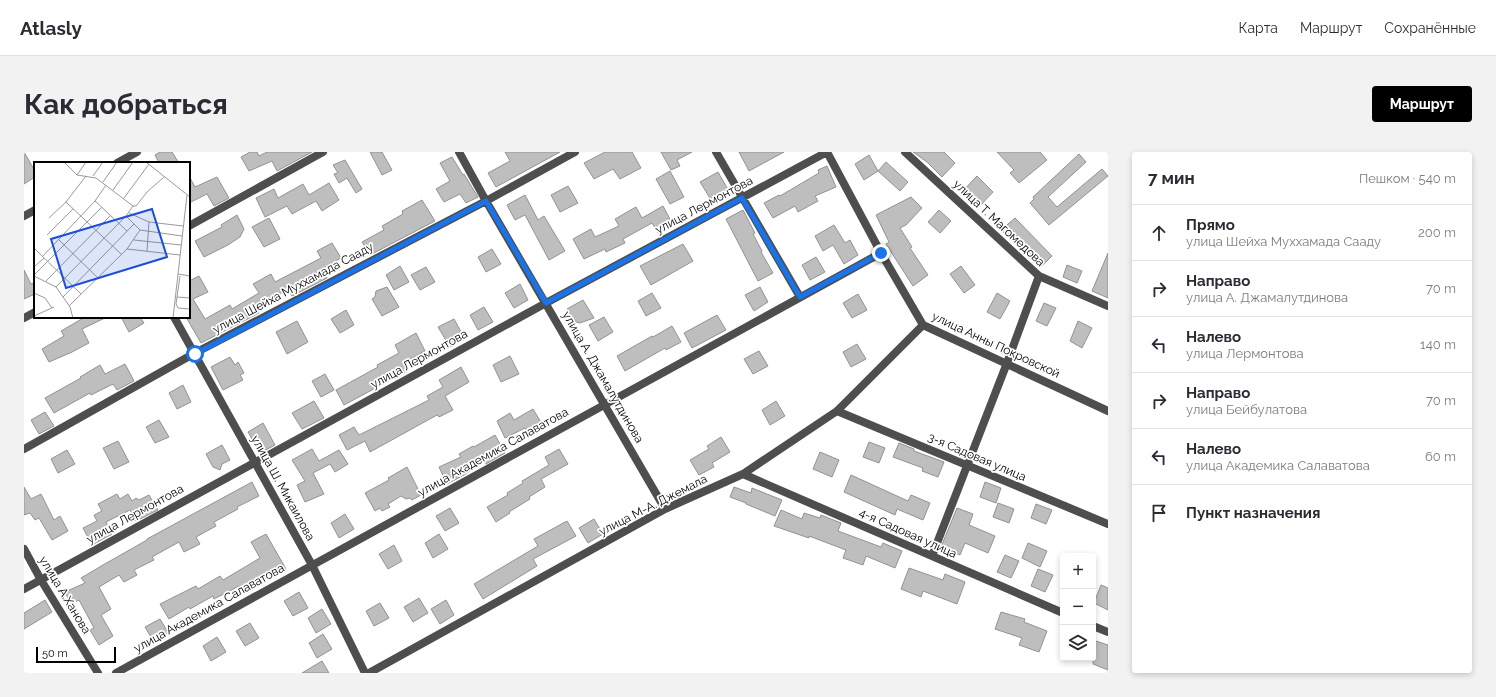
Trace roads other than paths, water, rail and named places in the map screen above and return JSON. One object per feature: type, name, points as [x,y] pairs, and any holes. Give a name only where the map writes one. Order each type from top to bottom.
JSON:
[{"type":"street","points":[[119,162],[137,152]]},
{"type":"street","points":[[190,225],[323,152]]},
{"type":"street","name":"улица А. Джамалутдинова","points":[[459,152],[665,509]]},
{"type":"street","name":"улица Шейха Муххамада Сааду","points":[[24,449],[195,354],[486,201],[575,152]]},
{"type":"street","points":[[716,152],[800,297]]},
{"type":"street","name":"улица Лермонтова","points":[[24,589],[546,303],[827,152]]},
{"type":"street","name":"улица Анны Покровской","points":[[827,152],[881,253],[923,325],[1008,363],[1108,411]]},
{"type":"street","name":"улица Т. Магомедова","points":[[905,152],[1039,276],[1108,306]]},
{"type":"street","points":[[24,216],[34,211]]},
{"type":"street","name":"улица Академика Салаватова","points":[[116,673],[881,253]]},
{"type":"street","points":[[932,556],[1008,363],[1039,276]]},
{"type":"street","points":[[24,318],[34,313]]},
{"type":"street","name":"улица Ш. Микаилова","points":[[175,318],[312,565],[365,673]]},
{"type":"street","name":"улица М-А. Джемала","points":[[368,673],[665,509],[743,474],[838,411],[923,325]]},
{"type":"street","name":"3-я Садовая улица","points":[[838,411],[1108,524]]},
{"type":"street","name":"4-я Садовая улица","points":[[743,474],[1060,612]]},
{"type":"street","name":"улица А.Ханова","points":[[24,549],[40,580],[98,673]]},
{"type":"street","points":[[1096,627],[1108,632]]}]
